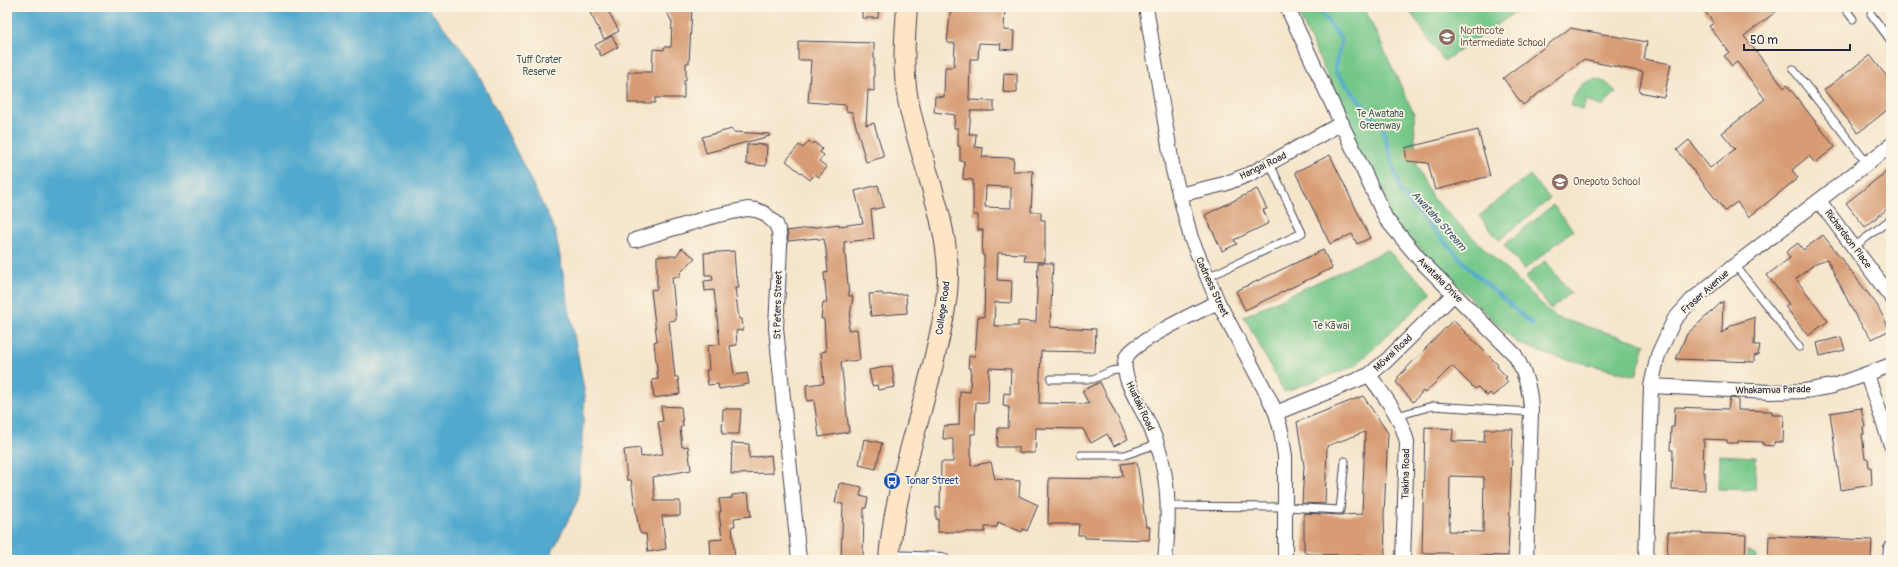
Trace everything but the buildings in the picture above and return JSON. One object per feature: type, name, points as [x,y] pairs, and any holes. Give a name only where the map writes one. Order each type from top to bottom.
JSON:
[{"type":"main road","name":"College Road","points":[[889,559],[898,498],[941,333],[947,296],[948,273],[941,225],[906,93],[904,58],[907,7]]},
{"type":"street","name":"Cadness Street","points":[[1146,7],[1173,170],[1191,238],[1206,278],[1276,413],[1281,431],[1285,456],[1285,560]]},
{"type":"street","name":"Awataha Drive","points":[[1287,7],[1386,219],[1406,245],[1515,355],[1524,371],[1531,395],[1526,560]]},
{"type":"street","name":"Hangai Road","points":[[1179,195],[1224,184],[1250,174],[1342,123]]},
{"type":"street","name":"Fraser Avenue","points":[[1646,560],[1651,386],[1658,355],[1674,320],[1691,301],[1735,265],[1891,145]]},
{"type":"street","name":"Richardson Place","points":[[1819,201],[1891,297]]},
{"type":"street","name":"St Peters Street","points":[[635,240],[714,216],[747,209],[764,213],[776,224],[779,232],[780,246],[776,328],[799,560]]},
{"type":"street","name":"Mōwai Road","points":[[1276,413],[1369,375],[1386,361],[1454,294]]},
{"type":"street","name":"Huataki Road","points":[[1165,560],[1168,506],[1166,480],[1157,444],[1132,390],[1125,369],[1126,358],[1139,345],[1218,302]]},
{"type":"street","name":"Whakamua Parade","points":[[1651,386],[1770,392],[1805,391],[1833,386],[1867,375],[1891,365]]},
{"type":"street","name":"Tiakina Road","points":[[1369,375],[1404,429],[1408,455],[1403,560]]},
{"type":"street","points":[[1867,375],[1887,418],[1891,445]]},
{"type":"street","points":[[1890,560],[1891,548]]},
{"type":"street","points":[[889,559],[942,560]]},
{"type":"lane","points":[[1844,7],[1853,19]]},
{"type":"lane","points":[[1871,14],[1891,41]]},
{"type":"lane","points":[[1793,69],[1867,163]]},
{"type":"lane","points":[[1206,278],[1302,233],[1270,164]]},
{"type":"lane","points":[[1854,247],[1891,219]]},
{"type":"lane","points":[[1735,265],[1799,347]]},
{"type":"lane","points":[[1051,379],[1092,379],[1111,371],[1125,369]]},
{"type":"lane","points":[[1397,416],[1432,406],[1531,412]]},
{"type":"lane","points":[[1081,455],[1125,455],[1157,444]]},
{"type":"lane","points":[[1168,506],[1286,507],[1340,510],[1345,461]]},
{"type":"green space","name":"Te Awataha Greenway","points":[[1295,7],[1364,7],[1414,114],[1416,165],[1432,198],[1555,317],[1645,344],[1636,376],[1546,354],[1516,342],[1385,215],[1364,184],[1342,107]]},
{"type":"green space","points":[[1407,7],[1523,7],[1444,61]]},
{"type":"green space","points":[[1597,79],[1607,83],[1616,92],[1602,107],[1587,100],[1582,110],[1570,104],[1577,90],[1583,84]]},
{"type":"green space","points":[[1530,175],[1550,199],[1499,240],[1479,216]]},
{"type":"green space","points":[[1553,205],[1573,230],[1524,270],[1504,245]]},
{"type":"green space","name":"Te Kāwai","points":[[1387,250],[1432,293],[1355,366],[1284,392],[1244,316]]},
{"type":"green space","points":[[1545,261],[1571,293],[1551,309],[1525,277]]},
{"type":"green space","points":[[1719,455],[1756,457],[1755,490],[1718,489]]},
{"type":"green space","points":[[1747,550],[1756,556],[1756,560],[1747,560]]},
{"type":"water","points":[[7,7],[427,7],[476,69],[555,230],[585,395],[578,500],[548,560],[7,560]]},
{"type":"waterway","name":"Awataha Stream","points":[[1317,7],[1342,40],[1335,66],[1336,72],[1383,129],[1400,190],[1413,208],[1473,272],[1533,325]]},
{"type":"place","name":"Northcote Intermediate School","points":[[1447,37]]},
{"type":"place","name":"Onepoto School","points":[[1560,182]]},
{"type":"place","name":"Tonar Street","points":[[892,481]]},
{"type":"park label","name":"Tuff Crater Reserve","points":[[539,66]]}]
